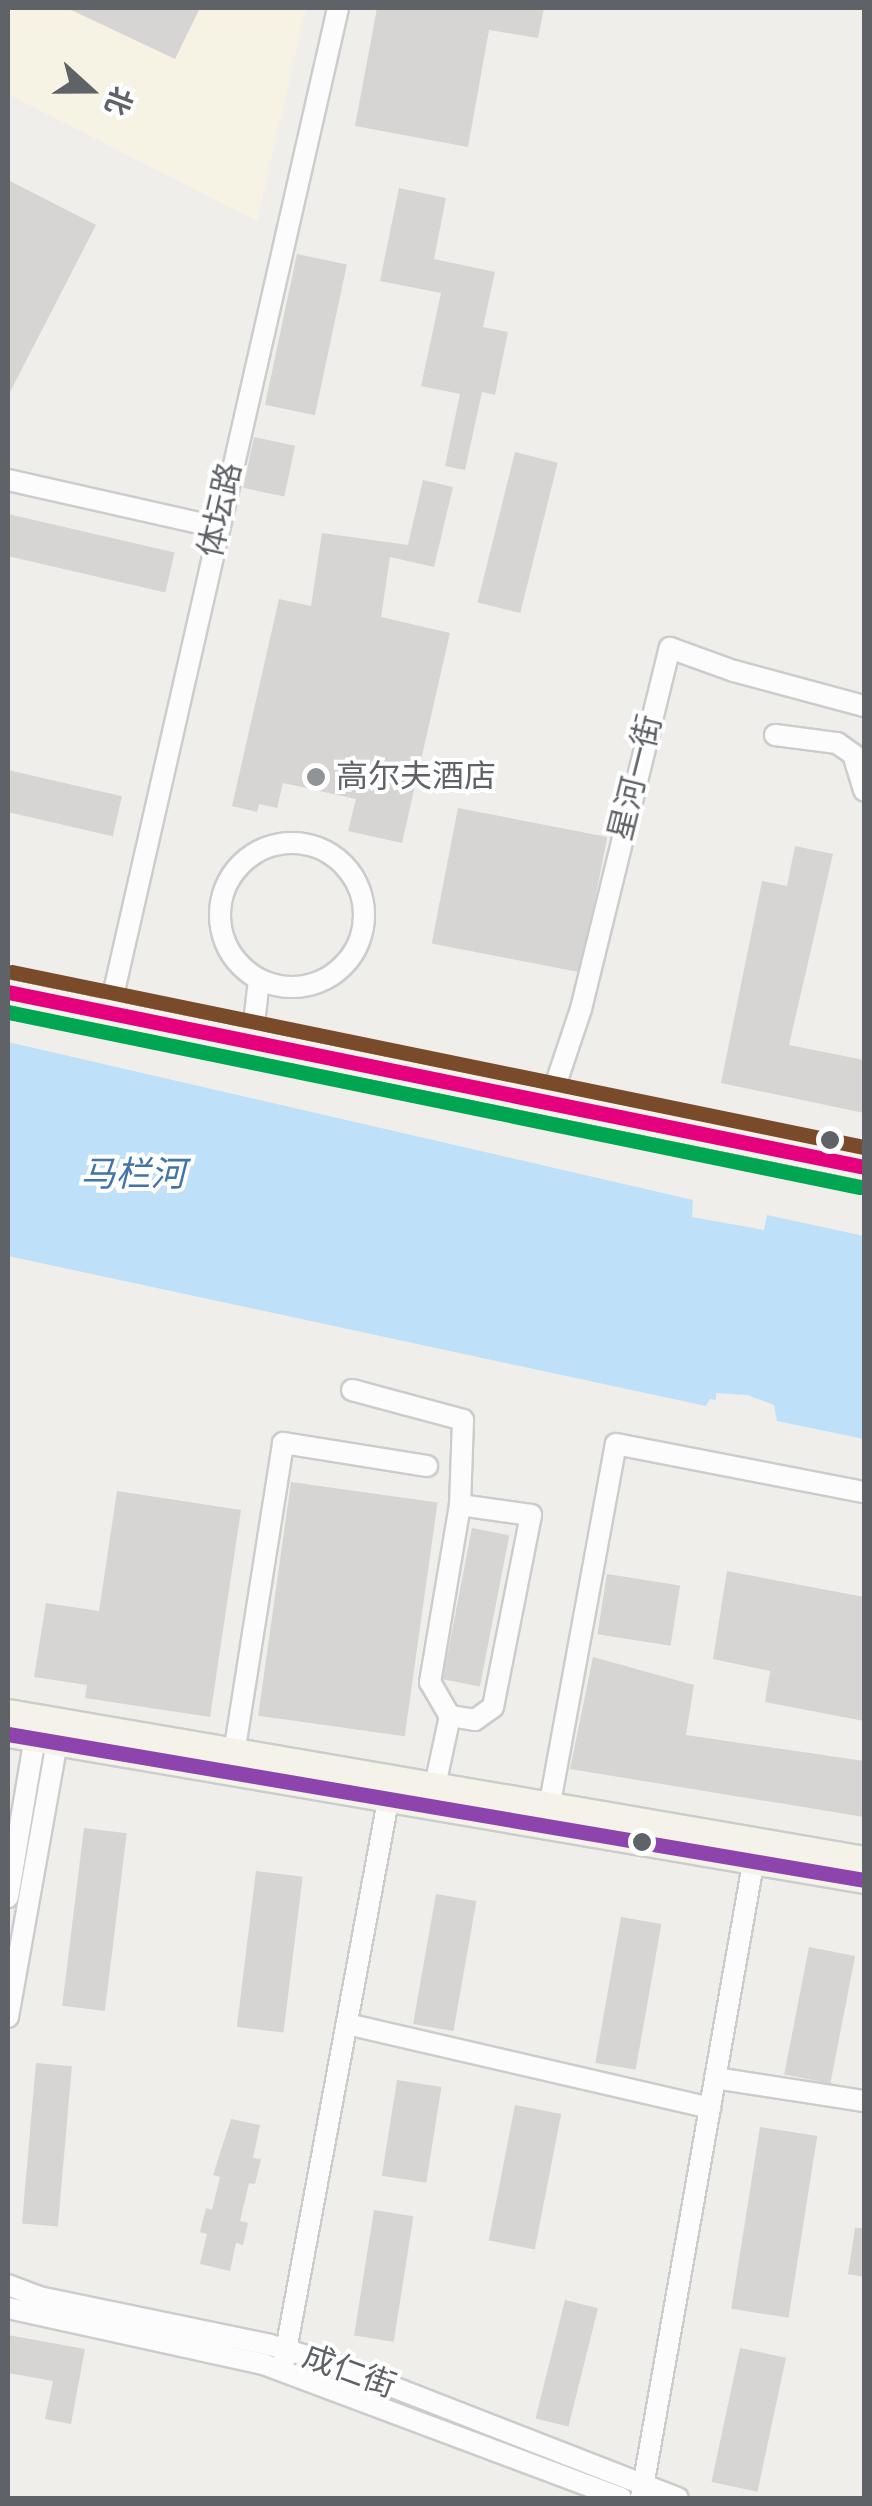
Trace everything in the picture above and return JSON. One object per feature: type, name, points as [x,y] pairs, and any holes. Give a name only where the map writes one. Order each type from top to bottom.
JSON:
[{"type":"main road","points":[[8,992],[864,1167]]},
{"type":"main road","points":[[8,1712],[48,1733]]},
{"type":"main road","points":[[8,1734],[48,1733],[547,1815],[755,1851],[864,1880]]},
{"type":"main road","points":[[755,1851],[864,1859]]},
{"type":"street","name":"体坛路","points":[[108,1013],[216,527],[338,8]]},
{"type":"street","points":[[8,480],[216,527]]},
{"type":"street","name":"星河一街","points":[[550,1104],[581,1009],[670,648],[864,706]]},
{"type":"street","points":[[775,735],[837,743],[853,754],[864,790]]},
{"type":"street","points":[[292,842],[315,846],[336,857],[353,874],[364,908],[359,943],[347,963],[328,978],[306,986],[282,987],[260,980],[240,966],[224,934],[222,898],[231,876],[247,858],[268,846],[292,842]]},
{"type":"street","points":[[252,1041],[260,980]]},
{"type":"street","points":[[352,1390],[463,1420],[460,1505],[430,1682],[450,1716],[433,1796]]},
{"type":"street","points":[[233,1762],[282,1443],[427,1466]]},
{"type":"street","points":[[547,1815],[616,1444],[864,1492]]},
{"type":"street","points":[[450,1716],[475,1720],[493,1707],[531,1515],[460,1505]]},
{"type":"street","points":[[8,1896],[48,1733]]},
{"type":"street","points":[[8,2017],[48,1733]]},
{"type":"street","points":[[284,2360],[390,1789]]},
{"type":"street","points":[[642,2492],[755,1851]]},
{"type":"street","points":[[346,2024],[710,2108]]},
{"type":"street","points":[[715,2078],[864,2102]]},
{"type":"street","name":"成仁街","points":[[8,2285],[39,2297],[154,2318],[284,2360],[642,2492],[678,2498]]},
{"type":"street","name":"成仁街","points":[[8,2308],[284,2360],[622,2498]]},
{"type":"shaded area","points":[[8,8],[306,8],[257,221],[8,94]]},
{"type":"water","name":"马栏河","points":[[8,1042],[693,1200],[692,1217],[764,1230],[767,1215],[864,1236],[864,1439],[777,1421],[774,1405],[747,1395],[716,1393],[716,1400],[710,1399],[706,1406],[8,1256]]},
{"type":"building","points":[[67,8],[200,8],[175,59]]},
{"type":"building","points":[[377,8],[544,8],[538,38],[489,30],[468,147],[355,126]]},
{"type":"building","points":[[8,180],[96,225],[8,396]]},
{"type":"building","points":[[399,188],[446,198],[434,259],[495,272],[483,327],[508,332],[495,395],[482,392],[465,470],[445,466],[460,394],[421,386],[441,293],[380,281]]},
{"type":"building","points":[[297,254],[347,265],[315,415],[265,405]]},
{"type":"building","points":[[254,437],[295,446],[284,497],[243,488]]},
{"type":"building","points":[[515,452],[558,463],[520,613],[478,602]]},
{"type":"building","points":[[423,480],[453,487],[434,567],[390,557],[381,617],[450,633],[402,843],[348,831],[356,799],[283,783],[277,808],[259,804],[257,812],[232,806],[279,599],[311,606],[322,533],[408,545]]},
{"type":"building","points":[[8,514],[175,552],[165,592],[8,556]]},
{"type":"building","points":[[8,770],[122,796],[113,836],[8,812]]},
{"type":"building","points":[[458,808],[607,837],[581,972],[432,943]]},
{"type":"building","points":[[795,846],[833,854],[789,1045],[864,1060],[864,1113],[721,1083],[762,881],[787,886]]},
{"type":"building","points":[[291,1482],[438,1503],[405,1736],[258,1716]]},
{"type":"building","points":[[117,1491],[241,1510],[210,1717],[85,1698],[87,1685],[34,1677],[46,1603],[99,1611]]},
{"type":"building","points":[[472,1528],[509,1535],[480,1686],[443,1679]]},
{"type":"building","points":[[727,1571],[864,1597],[864,1721],[765,1702],[770,1671],[713,1659]]},
{"type":"building","points":[[607,1574],[680,1586],[671,1646],[597,1634]]},
{"type":"building","points":[[593,1657],[694,1685],[686,1735],[864,1761],[864,1817],[570,1769]]},
{"type":"building","points":[[84,1828],[127,1833],[105,2011],[62,2006]]},
{"type":"building","points":[[256,1871],[303,1877],[284,2033],[237,2027]]},
{"type":"building","points":[[436,1894],[476,1901],[453,2031],[413,2024]]},
{"type":"building","points":[[621,1917],[661,1924],[636,2070],[595,2063]]},
{"type":"building","points":[[809,1947],[855,1956],[830,2084],[784,2075]]},
{"type":"building","points":[[36,2063],[72,2066],[58,2227],[22,2223]]},
{"type":"building","points":[[397,2080],[441,2087],[426,2183],[382,2176]]},
{"type":"building","points":[[515,2105],[561,2114],[535,2249],[489,2240]]},
{"type":"building","points":[[231,2119],[260,2125],[253,2158],[261,2159],[255,2184],[249,2183],[240,2221],[248,2223],[243,2245],[236,2243],[230,2271],[200,2264],[207,2234],[200,2232],[206,2208],[212,2210],[220,2177],[213,2175]]},
{"type":"building","points":[[760,2127],[817,2136],[789,2318],[731,2309]]},
{"type":"building","points":[[374,2210],[414,2216],[394,2342],[354,2335]]},
{"type":"building","points":[[855,2228],[864,2228],[864,2277],[848,2274]]},
{"type":"building","points":[[565,2300],[598,2308],[568,2427],[535,2418]]},
{"type":"building","points":[[8,2335],[85,2349],[71,2424],[45,2419],[53,2381],[8,2373]]},
{"type":"building","points":[[740,2348],[786,2358],[757,2492],[712,2482]]},
{"type":"transit line","points":[[12,972],[864,1147]]},
{"type":"transit line","points":[[8,992],[864,1167]]},
{"type":"transit line","points":[[8,1012],[860,1187]]},
{"type":"transit line","points":[[8,1734],[864,1880]]},
{"type":"place","name":"高尔夫酒店","points":[[316,777]]}]
